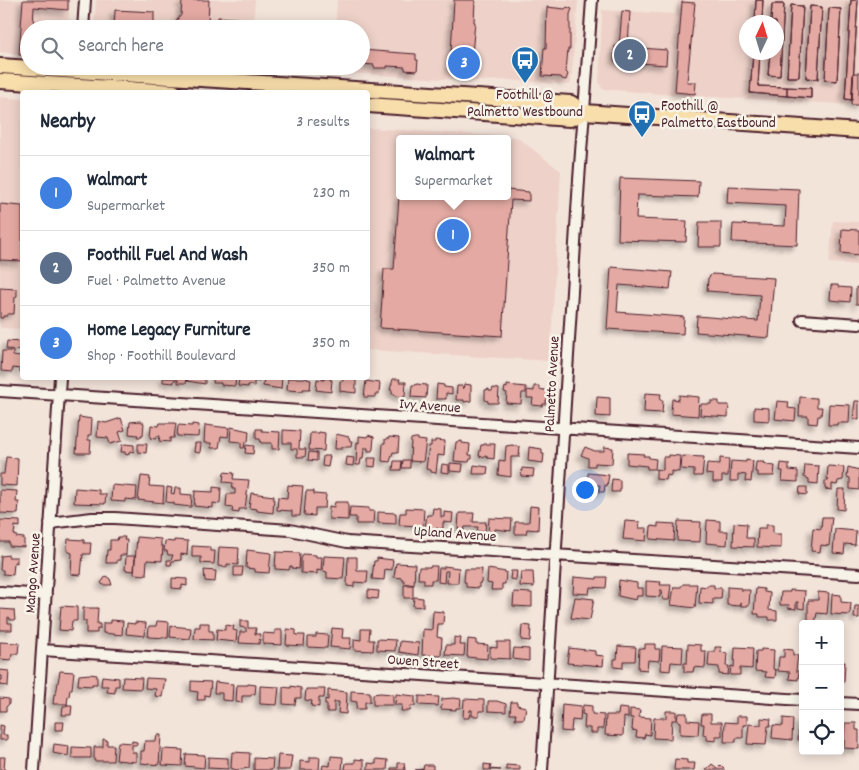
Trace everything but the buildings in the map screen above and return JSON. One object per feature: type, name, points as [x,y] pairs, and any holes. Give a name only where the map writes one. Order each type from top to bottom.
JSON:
[{"type":"main road","points":[[0,66],[20,67]]},
{"type":"main road","points":[[148,75],[325,90]]},
{"type":"main road","points":[[0,81],[79,89],[111,90]]},
{"type":"main road","points":[[370,92],[571,103],[584,112]]},
{"type":"main road","points":[[370,105],[570,119],[584,112],[859,131]]},
{"type":"street","points":[[84,20],[85,0]]},
{"type":"street","name":"Palmetto Avenue","points":[[542,770],[592,0]]},
{"type":"street","points":[[79,89],[80,75]]},
{"type":"street","points":[[802,320],[859,324]]},
{"type":"street","name":"Mango Avenue","points":[[34,770],[60,380]]},
{"type":"street","name":"Ivy Avenue","points":[[0,391],[859,448]]},
{"type":"street","name":"Upland Avenue","points":[[50,523],[92,518],[115,518],[290,530],[348,542],[859,574]]},
{"type":"street","points":[[0,592],[46,595]]},
{"type":"street","name":"Owen Street","points":[[42,650],[799,700]]},
{"type":"street","points":[[844,703],[859,704]]},
{"type":"shaded area","points":[[0,0],[70,0],[69,20],[20,20],[20,55],[0,52]]},
{"type":"shaded area","points":[[96,0],[255,0],[254,20],[95,20]]},
{"type":"shaded area","points":[[337,0],[578,0],[571,84],[370,74],[370,20],[336,20]]},
{"type":"shaded area","points":[[678,0],[859,0],[859,105],[672,95],[602,89],[599,83],[602,10],[676,14]]},
{"type":"shaded area","points":[[0,97],[20,99],[20,329],[0,328]]},
{"type":"shaded area","points":[[370,128],[484,135],[396,135],[396,200],[511,200],[511,137],[517,137],[561,171],[550,361],[370,350]]},
{"type":"shaded area","points":[[833,221],[859,222],[859,265],[829,263]]},
{"type":"place","name":"Foothill Fuel And Wash","points":[[630,55]]},
{"type":"place","name":"Home Legacy Furniture","points":[[464,63]]},
{"type":"place","name":"Foothill @ Palmetto Westbound","points":[[525,84]]},
{"type":"place","name":"Foothill @ Palmetto Eastbound","points":[[642,138]]},
{"type":"place","name":"Walmart","points":[[453,235]]}]
